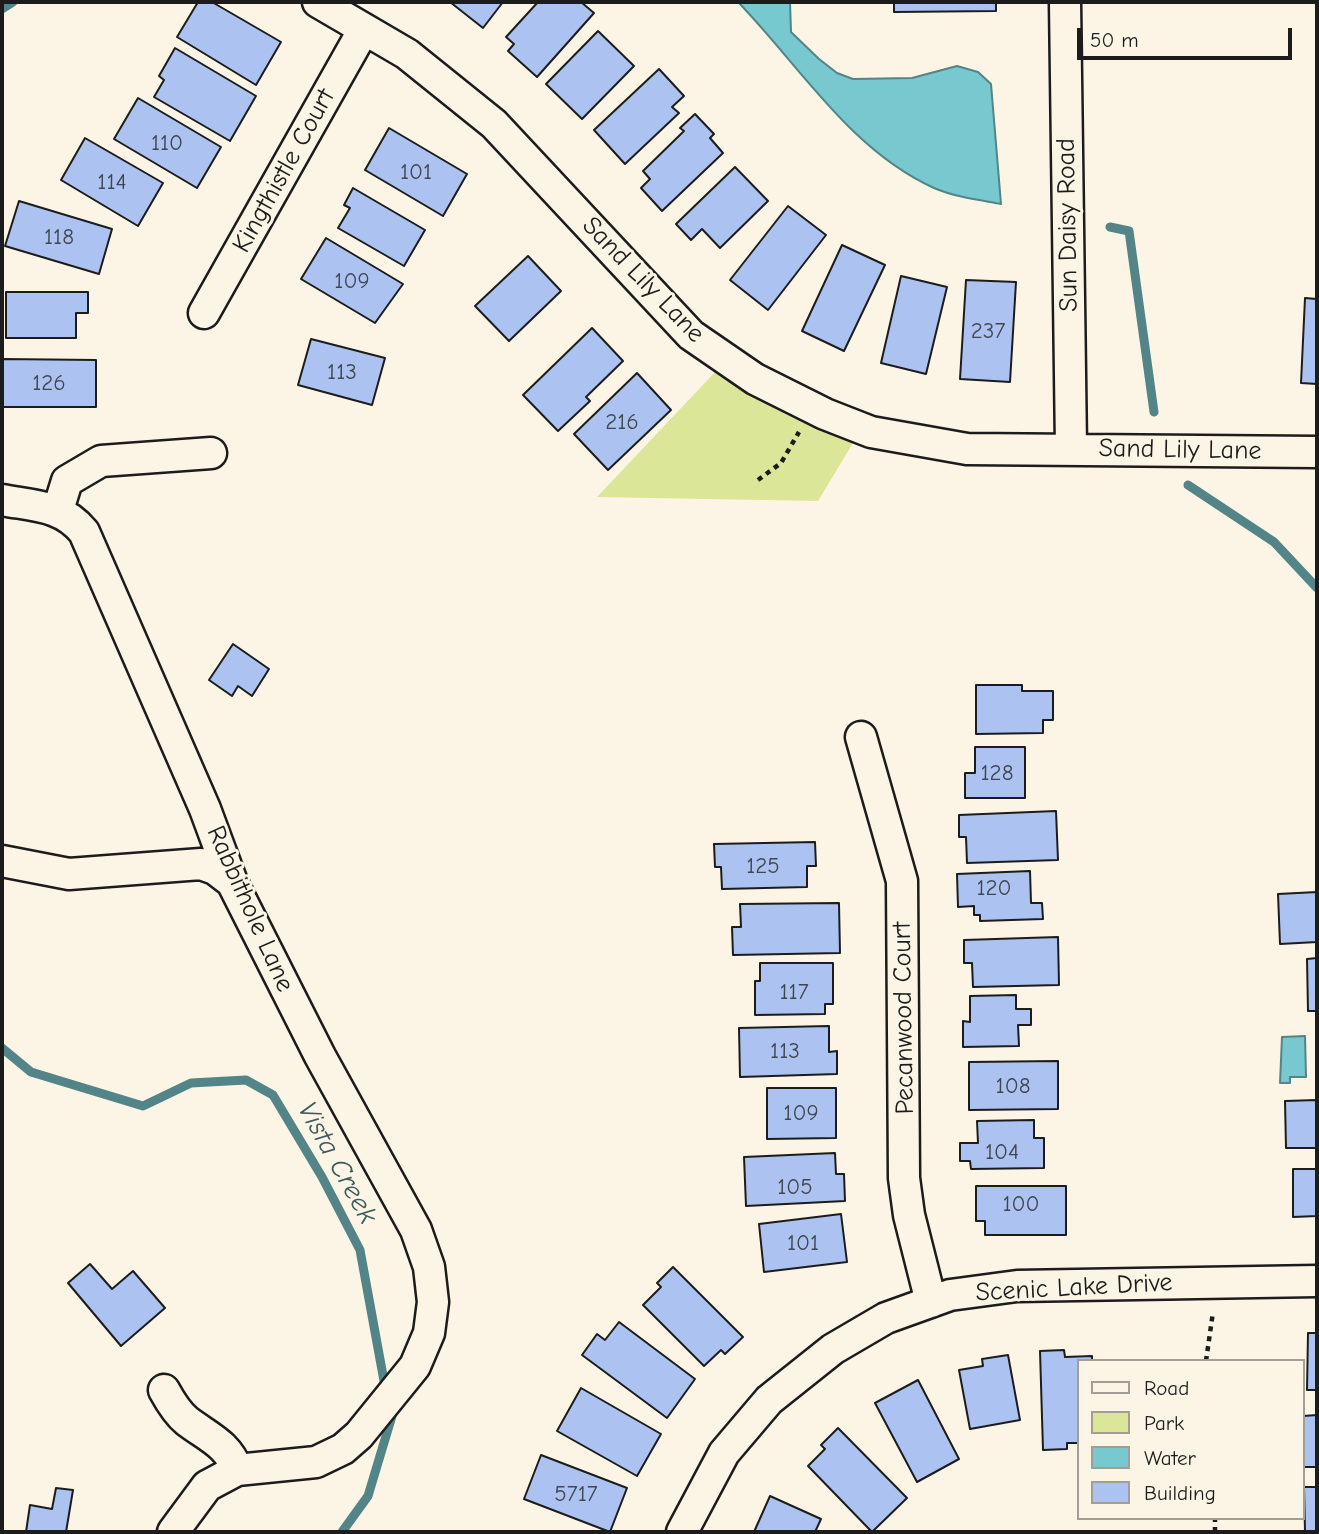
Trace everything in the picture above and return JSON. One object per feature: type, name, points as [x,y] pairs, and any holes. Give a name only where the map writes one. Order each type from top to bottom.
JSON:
[{"type":"street","name":"Sand Lily Lane","points":[[318,2],[407,54],[494,124],[691,335],[755,379],[825,414],[871,432],[967,449],[1317,452]]},
{"type":"street","name":"Sun Daisy Road","points":[[1065,2],[1071,449]]},
{"type":"street","name":"Kingthistle Court","points":[[204,313],[364,29]]},
{"type":"street","points":[[58,510],[67,481],[101,461],[211,453]]},
{"type":"street","name":"Rabbithole Lane","points":[[2,500],[58,510],[74,520],[84,531],[205,809],[232,882],[320,1056],[416,1230],[429,1267],[433,1302],[429,1333],[409,1374],[343,1450],[316,1462],[237,1470]]},
{"type":"street","name":"Pecanwood Court","points":[[862,737],[902,881],[906,1112],[904,1178],[909,1215],[931,1302]]},
{"type":"street","points":[[201,863],[205,809]]},
{"type":"street","points":[[2,861],[69,874],[201,863],[215,869],[232,882]]},
{"type":"street","name":"Scenic Lake Drive","points":[[682,1532],[723,1453],[769,1400],[833,1349],[886,1318],[950,1295],[1017,1286],[1317,1281]]},
{"type":"street","points":[[164,1390],[185,1420],[220,1443],[232,1456],[237,1470],[207,1486],[173,1532]]},
{"type":"path","points":[[758,480],[781,463],[801,426]]},
{"type":"path","points":[[1206,1359],[1213,1312]]},
{"type":"green space","points":[[716,371],[782,412],[853,443],[818,501],[597,497]]},
{"type":"water","points":[[738,2],[790,2],[791,32],[837,73],[853,79],[912,78],[957,66],[978,72],[991,84],[1001,204],[934,188],[904,172],[877,152],[828,105]]},
{"type":"water","points":[[1305,1036],[1306,1077],[1290,1077],[1290,1083],[1280,1083],[1282,1037]]},
{"type":"building","points":[[198,2],[212,2],[281,42],[256,85],[177,37]]},
{"type":"building","points":[[450,2],[503,2],[483,28]]},
{"type":"building","points":[[538,2],[581,2],[594,13],[537,77],[508,51],[514,44],[506,37]]},
{"type":"building","points":[[894,2],[996,2],[996,11],[894,12]]},
{"type":"building","points":[[598,31],[634,66],[582,119],[546,84]]},
{"type":"building","points":[[175,48],[256,96],[230,141],[154,97],[164,80],[159,76]]},
{"type":"building","points":[[659,69],[684,96],[672,107],[679,113],[625,164],[594,130]]},
{"type":"building","points":[[138,98],[221,147],[197,188],[114,139]]},
{"type":"building","points":[[695,114],[714,134],[710,138],[723,153],[662,211],[641,188],[650,179],[643,171],[684,131],[680,128]]},
{"type":"building","points":[[389,128],[467,174],[443,216],[365,170]]},
{"type":"building","points":[[85,138],[163,183],[138,226],[61,180]]},
{"type":"building","points":[[735,167],[768,201],[720,248],[702,229],[691,240],[676,224]]},
{"type":"building","points":[[353,188],[425,230],[404,266],[338,228],[350,208],[344,205]]},
{"type":"building","points":[[19,201],[112,229],[99,274],[5,246]]},
{"type":"building","points":[[788,206],[826,235],[768,310],[730,280]]},
{"type":"building","points":[[326,238],[403,284],[375,323],[301,279]]},
{"type":"building","points":[[842,245],[885,265],[844,351],[802,331]]},
{"type":"building","points":[[528,256],[561,291],[509,341],[475,306]]},
{"type":"building","points":[[901,276],[947,287],[926,374],[881,363]]},
{"type":"building","points":[[966,280],[1016,282],[1010,382],[960,379]]},
{"type":"building","points":[[6,292],[88,292],[88,313],[76,313],[76,338],[6,338]]},
{"type":"building","points":[[1305,298],[1317,299],[1317,384],[1301,383]]},
{"type":"building","points":[[592,328],[623,361],[586,397],[590,401],[558,431],[523,395]]},
{"type":"building","points":[[311,339],[385,358],[372,405],[298,385]]},
{"type":"building","points":[[2,359],[96,360],[96,407],[2,407]]},
{"type":"building","points":[[637,373],[671,410],[608,470],[574,434]]},
{"type":"building","points":[[233,644],[269,669],[252,696],[238,686],[232,696],[209,680]]},
{"type":"building","points":[[976,685],[1022,685],[1022,691],[1053,691],[1053,720],[1043,720],[1043,733],[976,734]]},
{"type":"building","points":[[975,747],[1025,747],[1025,798],[965,798],[965,773],[975,773]]},
{"type":"building","points":[[1056,811],[1058,860],[967,863],[966,837],[959,837],[959,815]]},
{"type":"building","points":[[815,842],[816,866],[807,866],[807,887],[722,889],[721,867],[715,867],[714,844]]},
{"type":"building","points":[[1030,871],[1031,903],[1042,903],[1043,919],[980,921],[980,915],[974,915],[974,906],[958,907],[957,874]]},
{"type":"building","points":[[1317,892],[1317,942],[1280,944],[1278,894]]},
{"type":"building","points":[[839,903],[840,953],[733,955],[732,927],[741,927],[740,904]]},
{"type":"building","points":[[1058,937],[1059,985],[973,987],[972,963],[964,963],[964,940]]},
{"type":"building","points":[[1317,958],[1317,1011],[1308,1011],[1307,959]]},
{"type":"building","points":[[760,963],[833,963],[833,1004],[825,1004],[825,1014],[755,1015],[755,981],[760,981]]},
{"type":"building","points":[[1016,995],[1016,1009],[1031,1009],[1031,1025],[1018,1025],[1019,1046],[963,1047],[963,1021],[970,1022],[970,996]]},
{"type":"building","points":[[829,1026],[829,1052],[837,1051],[837,1074],[740,1077],[739,1028]]},
{"type":"building","points":[[1058,1061],[1058,1109],[969,1110],[969,1062]]},
{"type":"building","points":[[767,1088],[836,1088],[836,1138],[767,1139]]},
{"type":"building","points":[[1317,1100],[1317,1148],[1286,1148],[1285,1101]]},
{"type":"building","points":[[1034,1120],[1034,1138],[1044,1138],[1044,1168],[971,1169],[970,1161],[960,1161],[960,1143],[978,1143],[977,1121]]},
{"type":"building","points":[[835,1153],[836,1174],[844,1174],[845,1201],[746,1206],[744,1157]]},
{"type":"building","points":[[1293,1169],[1317,1169],[1317,1216],[1293,1217]]},
{"type":"building","points":[[976,1186],[1066,1186],[1066,1235],[985,1235],[985,1221],[976,1221]]},
{"type":"building","points":[[841,1214],[847,1262],[764,1272],[759,1224]]},
{"type":"building","points":[[90,1264],[112,1289],[133,1271],[165,1308],[121,1346],[68,1283]]},
{"type":"building","points":[[673,1267],[743,1337],[725,1354],[721,1350],[704,1366],[643,1305],[661,1287],[657,1283]]},
{"type":"building","points":[[619,1322],[695,1379],[667,1418],[582,1355],[597,1334],[605,1340]]},
{"type":"building","points":[[1308,1333],[1317,1333],[1317,1390],[1307,1390]]},
{"type":"building","points":[[1064,1350],[1065,1357],[1092,1356],[1092,1359],[1078,1359],[1078,1443],[1067,1443],[1067,1449],[1043,1450],[1040,1351]]},
{"type":"building","points":[[1008,1355],[1020,1420],[970,1429],[959,1370],[983,1366],[982,1359]]},
{"type":"building","points":[[918,1380],[959,1459],[917,1482],[875,1403]]},
{"type":"building","points":[[581,1388],[661,1434],[637,1476],[557,1431]]},
{"type":"building","points":[[1317,1415],[1317,1467],[1305,1467],[1305,1416]]},
{"type":"building","points":[[838,1428],[907,1498],[872,1532],[808,1466],[825,1449],[821,1445]]},
{"type":"building","points":[[541,1455],[627,1488],[610,1532],[524,1499]]},
{"type":"building","points":[[1305,1487],[1317,1487],[1317,1532],[1305,1532]]},
{"type":"building","points":[[56,1488],[73,1490],[66,1532],[26,1532],[30,1505],[52,1509]]},
{"type":"building","points":[[770,1496],[821,1519],[815,1532],[754,1532]]},
{"type":"waterway","points":[[2,9],[13,2]]},
{"type":"waterway","points":[[1110,227],[1129,231],[1154,412]]},
{"type":"waterway","points":[[1188,485],[1274,542],[1317,588]]},
{"type":"waterway","name":"Vista Creek","points":[[2,1048],[31,1072],[143,1106],[191,1083],[246,1080],[273,1095],[322,1177],[360,1250],[386,1392]]},
{"type":"waterway","name":"Vista Creek","points":[[342,1532],[368,1496],[392,1416],[390,1409]]}]
